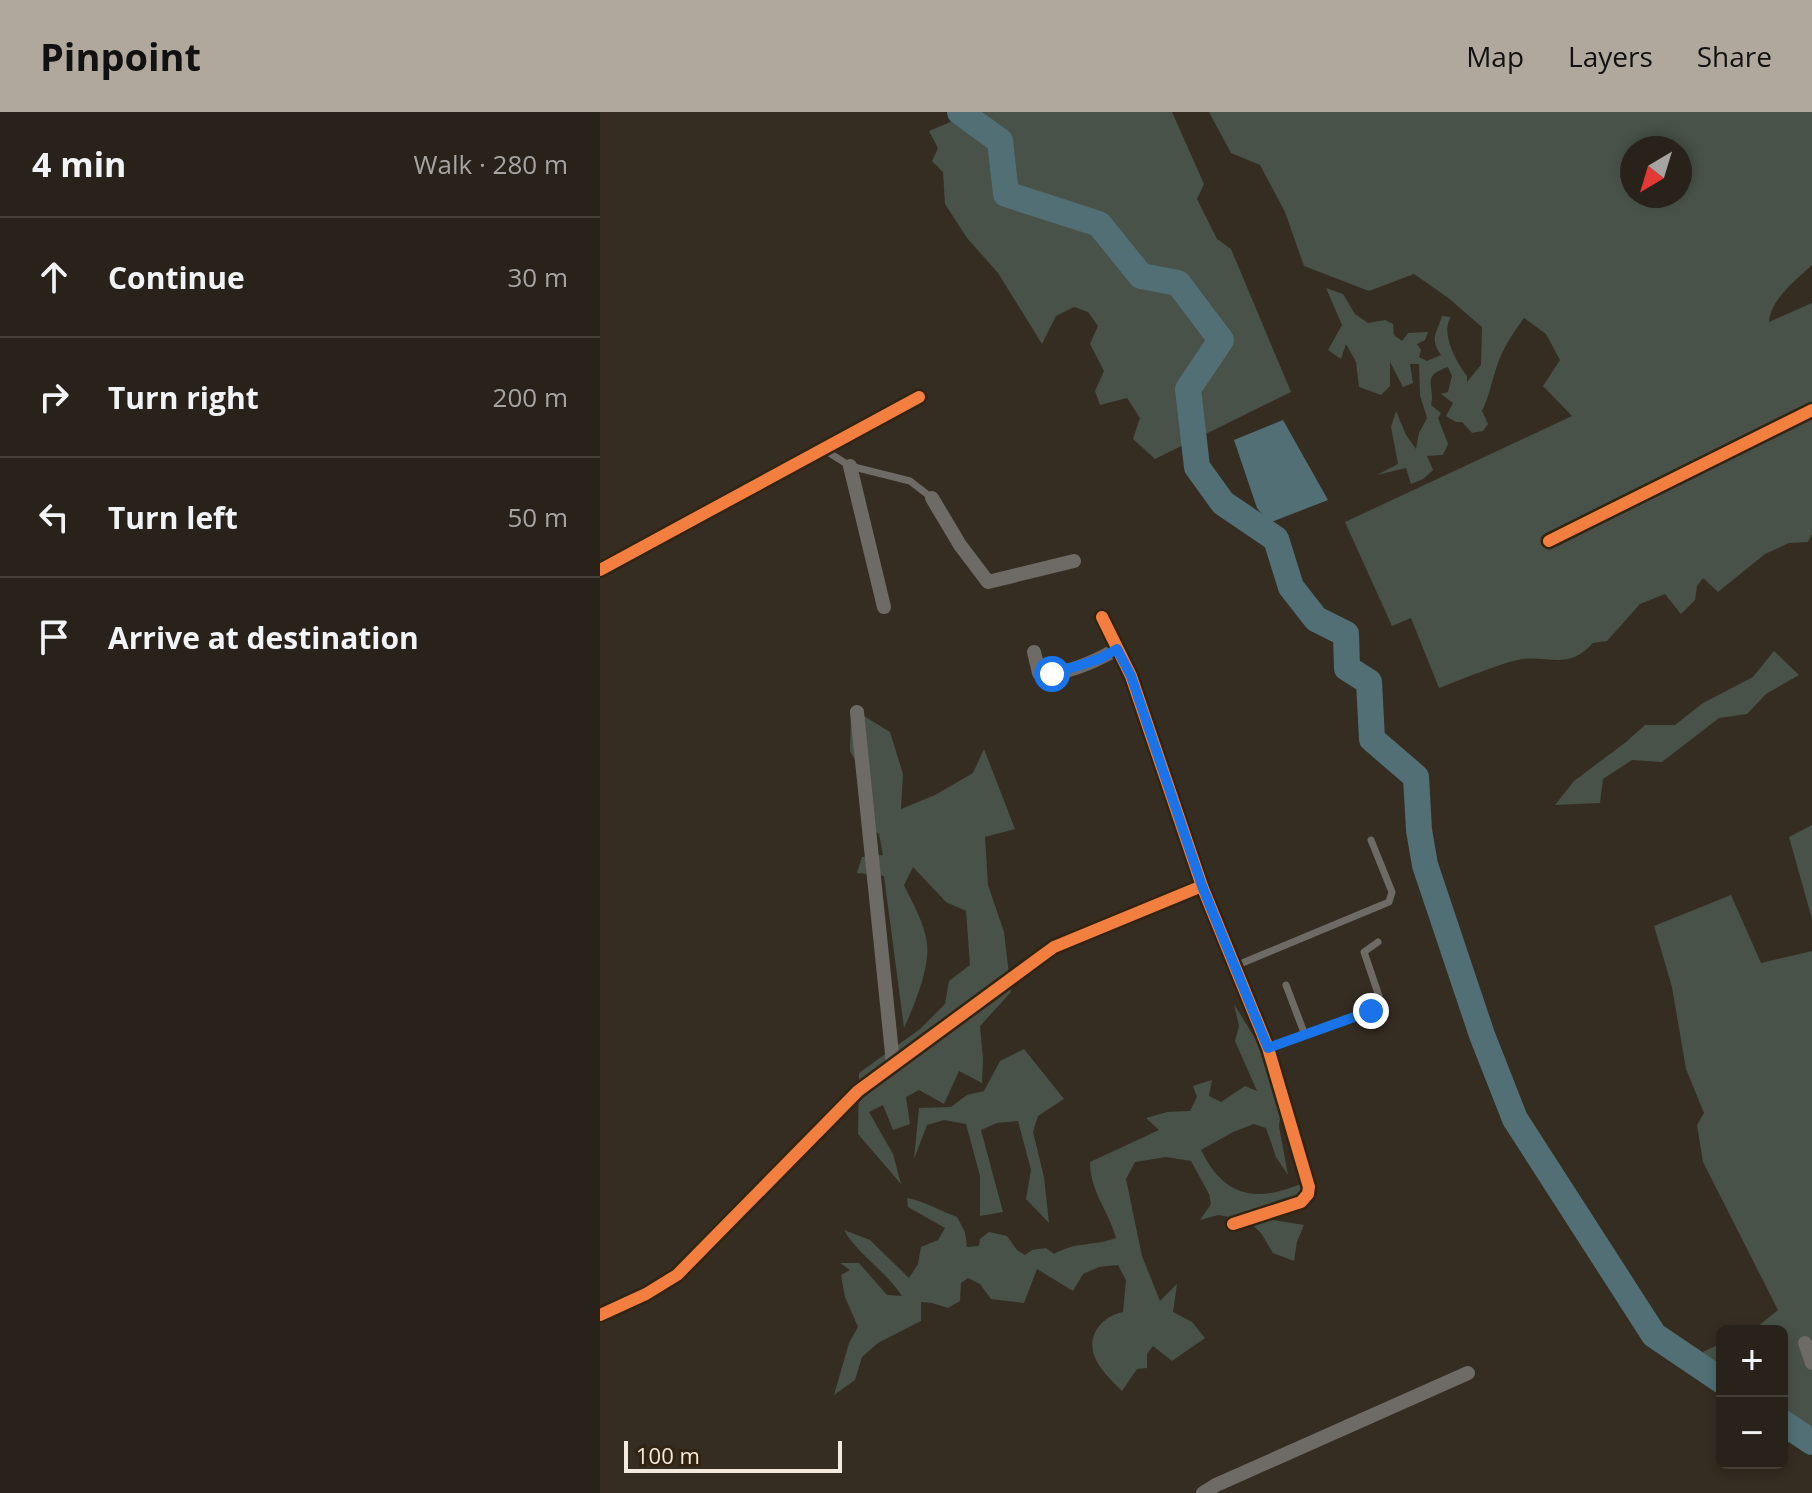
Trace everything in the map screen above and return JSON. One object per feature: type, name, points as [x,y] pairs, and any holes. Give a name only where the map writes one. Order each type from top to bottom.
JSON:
[{"type":"street","points":[[600,570],[919,397]]},
{"type":"street","points":[[1549,541],[1812,410]]},
{"type":"street","points":[[850,466],[884,607]]},
{"type":"street","points":[[932,498],[960,545],[988,582],[1074,561]]},
{"type":"street","points":[[1102,617],[1131,676],[1202,886],[1268,1048],[1309,1187],[1308,1194],[1301,1202],[1233,1224]]},
{"type":"street","points":[[1034,652],[1039,673],[1052,674],[1099,659],[1117,649]]},
{"type":"street","points":[[857,712],[893,1063]]},
{"type":"street","points":[[600,1315],[646,1294],[677,1275],[858,1091],[1054,947],[1202,886]]},
{"type":"street","points":[[1805,1343],[1812,1363]]},
{"type":"street","points":[[1203,1493],[1468,1373]]},
{"type":"lane","points":[[823,449],[850,466],[910,481],[932,498]]},
{"type":"lane","points":[[1235,966],[1389,902],[1392,892],[1371,840]]},
{"type":"lane","points":[[1268,1048],[1373,1009],[1379,996],[1364,952],[1378,942]]},
{"type":"lane","points":[[1286,985],[1305,1035]]},
{"type":"shaded area","points":[[974,112],[1172,112],[1204,184],[1197,199],[1217,239],[1231,249],[1291,392],[1155,459],[1133,439],[1140,418],[1127,398],[1100,405],[1095,391],[1104,371],[1090,344],[1098,326],[1088,312],[1074,307],[1056,316],[1042,344],[998,273],[967,238],[945,204],[943,172],[932,161],[938,148],[929,131]]},
{"type":"shaded area","points":[[1209,112],[1812,112],[1812,265],[1779,298],[1769,322],[1812,303],[1812,534],[1808,542],[1789,543],[1765,554],[1718,592],[1703,578],[1697,586],[1695,600],[1681,614],[1665,594],[1640,604],[1607,641],[1593,643],[1576,656],[1560,660],[1514,661],[1439,688],[1411,618],[1392,626],[1345,522],[1572,416],[1543,386],[1560,360],[1546,334],[1524,318],[1500,357],[1482,411],[1488,424],[1483,431],[1472,433],[1462,422],[1446,416],[1453,403],[1441,394],[1448,392],[1452,376],[1448,367],[1434,374],[1430,382],[1431,405],[1441,413],[1438,418],[1448,444],[1443,455],[1427,456],[1433,470],[1411,484],[1406,468],[1377,475],[1398,464],[1391,427],[1396,411],[1416,449],[1419,433],[1427,418],[1420,395],[1419,364],[1410,364],[1413,383],[1403,387],[1390,362],[1390,386],[1381,395],[1359,387],[1356,362],[1346,344],[1341,359],[1328,350],[1342,325],[1326,288],[1343,294],[1355,314],[1368,323],[1385,320],[1393,324],[1394,335],[1402,341],[1408,333],[1428,332],[1425,340],[1417,344],[1421,350],[1419,357],[1427,361],[1441,355],[1435,344],[1435,336],[1442,316],[1451,317],[1448,339],[1467,376],[1467,382],[1481,365],[1482,327],[1414,274],[1369,291],[1304,266],[1285,212],[1260,165],[1231,153]]},
{"type":"shaded area","points":[[1774,651],[1799,675],[1766,694],[1747,714],[1719,718],[1662,762],[1632,760],[1603,779],[1600,803],[1555,805],[1574,781],[1645,725],[1675,725],[1703,703],[1753,677]]},
{"type":"shaded area","points":[[851,708],[890,732],[903,774],[901,809],[935,795],[973,773],[984,749],[1015,829],[985,837],[988,885],[1004,932],[1011,992],[980,1026],[982,1083],[959,1071],[944,1104],[919,1090],[906,1097],[910,1124],[893,1130],[883,1105],[869,1112],[893,1154],[901,1184],[858,1134],[859,1073],[920,1029],[945,1004],[949,981],[970,965],[966,911],[946,902],[913,867],[904,885],[924,929],[927,953],[920,987],[904,1028],[884,876],[857,873],[862,857],[883,855],[879,834],[862,821],[872,800],[857,779],[855,760],[850,751]]},
{"type":"shaded area","points":[[1812,825],[1812,919],[1789,837]]},
{"type":"shaded area","points":[[1731,895],[1761,963],[1812,951],[1812,1439],[1788,1422],[1788,1325],[1759,1325],[1778,1310],[1703,1162],[1697,1125],[1704,1113],[1686,1069],[1672,987],[1654,926]]},
{"type":"shaded area","points":[[1234,1004],[1256,1040],[1281,1106],[1279,1126],[1288,1175],[1276,1157],[1266,1128],[1254,1124],[1201,1150],[1221,1179],[1244,1192],[1272,1193],[1305,1182],[1295,1205],[1254,1217],[1304,1225],[1294,1261],[1273,1253],[1261,1233],[1247,1220],[1218,1215],[1200,1220],[1211,1204],[1209,1194],[1191,1161],[1166,1157],[1135,1162],[1126,1179],[1142,1256],[1160,1301],[1177,1284],[1173,1312],[1192,1322],[1205,1338],[1172,1361],[1153,1346],[1147,1354],[1147,1368],[1137,1369],[1122,1391],[1099,1365],[1092,1347],[1098,1327],[1109,1317],[1123,1312],[1126,1280],[1118,1265],[1099,1267],[1083,1274],[1073,1291],[1037,1269],[1024,1303],[991,1299],[980,1284],[968,1278],[961,1283],[960,1301],[948,1308],[921,1302],[921,1321],[878,1343],[862,1357],[855,1380],[834,1395],[849,1343],[858,1327],[845,1297],[841,1275],[850,1270],[840,1263],[859,1263],[887,1295],[902,1296],[844,1230],[870,1240],[909,1278],[918,1264],[921,1247],[938,1240],[945,1228],[908,1207],[907,1198],[957,1217],[965,1232],[967,1247],[979,1246],[980,1239],[989,1232],[1007,1236],[1025,1255],[1032,1250],[1046,1248],[1054,1254],[1070,1247],[1116,1238],[1096,1192],[1090,1162],[1159,1130],[1146,1118],[1167,1112],[1190,1111],[1197,1097],[1193,1086],[1212,1080],[1209,1096],[1221,1102],[1245,1086],[1257,1091],[1235,1041],[1239,1026]]},
{"type":"shaded area","points":[[1024,1049],[1064,1099],[1038,1116],[1033,1132],[1044,1177],[1049,1223],[1026,1199],[1031,1170],[1018,1121],[997,1123],[981,1130],[1003,1212],[980,1216],[980,1176],[966,1124],[944,1120],[927,1125],[914,1159],[919,1108],[951,1107],[967,1095],[984,1091],[1000,1061]]},
{"type":"shaded area","points":[[1716,1346],[1716,1372],[1694,1356]]},
{"type":"water","points":[[1283,420],[1328,500],[1269,523],[1257,508],[1234,440]]},
{"type":"waterway","points":[[960,112],[1000,141],[1006,194],[1099,224],[1141,276],[1178,283],[1221,340],[1188,389],[1197,467],[1223,503],[1276,539],[1291,587],[1316,619],[1346,634],[1347,668],[1369,682],[1372,739],[1416,777],[1419,830],[1425,865],[1482,1035],[1515,1119],[1654,1335],[1716,1377]]},
{"type":"waterway","points":[[1788,1426],[1812,1442]]},
{"type":"cycle path","points":[[600,570],[919,397]]},
{"type":"cycle path","points":[[1549,541],[1812,410]]},
{"type":"cycle path","points":[[1102,617],[1131,676],[1202,886],[1268,1048],[1309,1187],[1308,1194],[1301,1202],[1233,1224]]},
{"type":"cycle path","points":[[600,1315],[646,1294],[677,1275],[858,1091],[1054,947],[1202,886]]},
{"type":"route","points":[[1052,674],[1099,659],[1117,649],[1131,676],[1202,886],[1268,1048],[1371,1011]]}]
